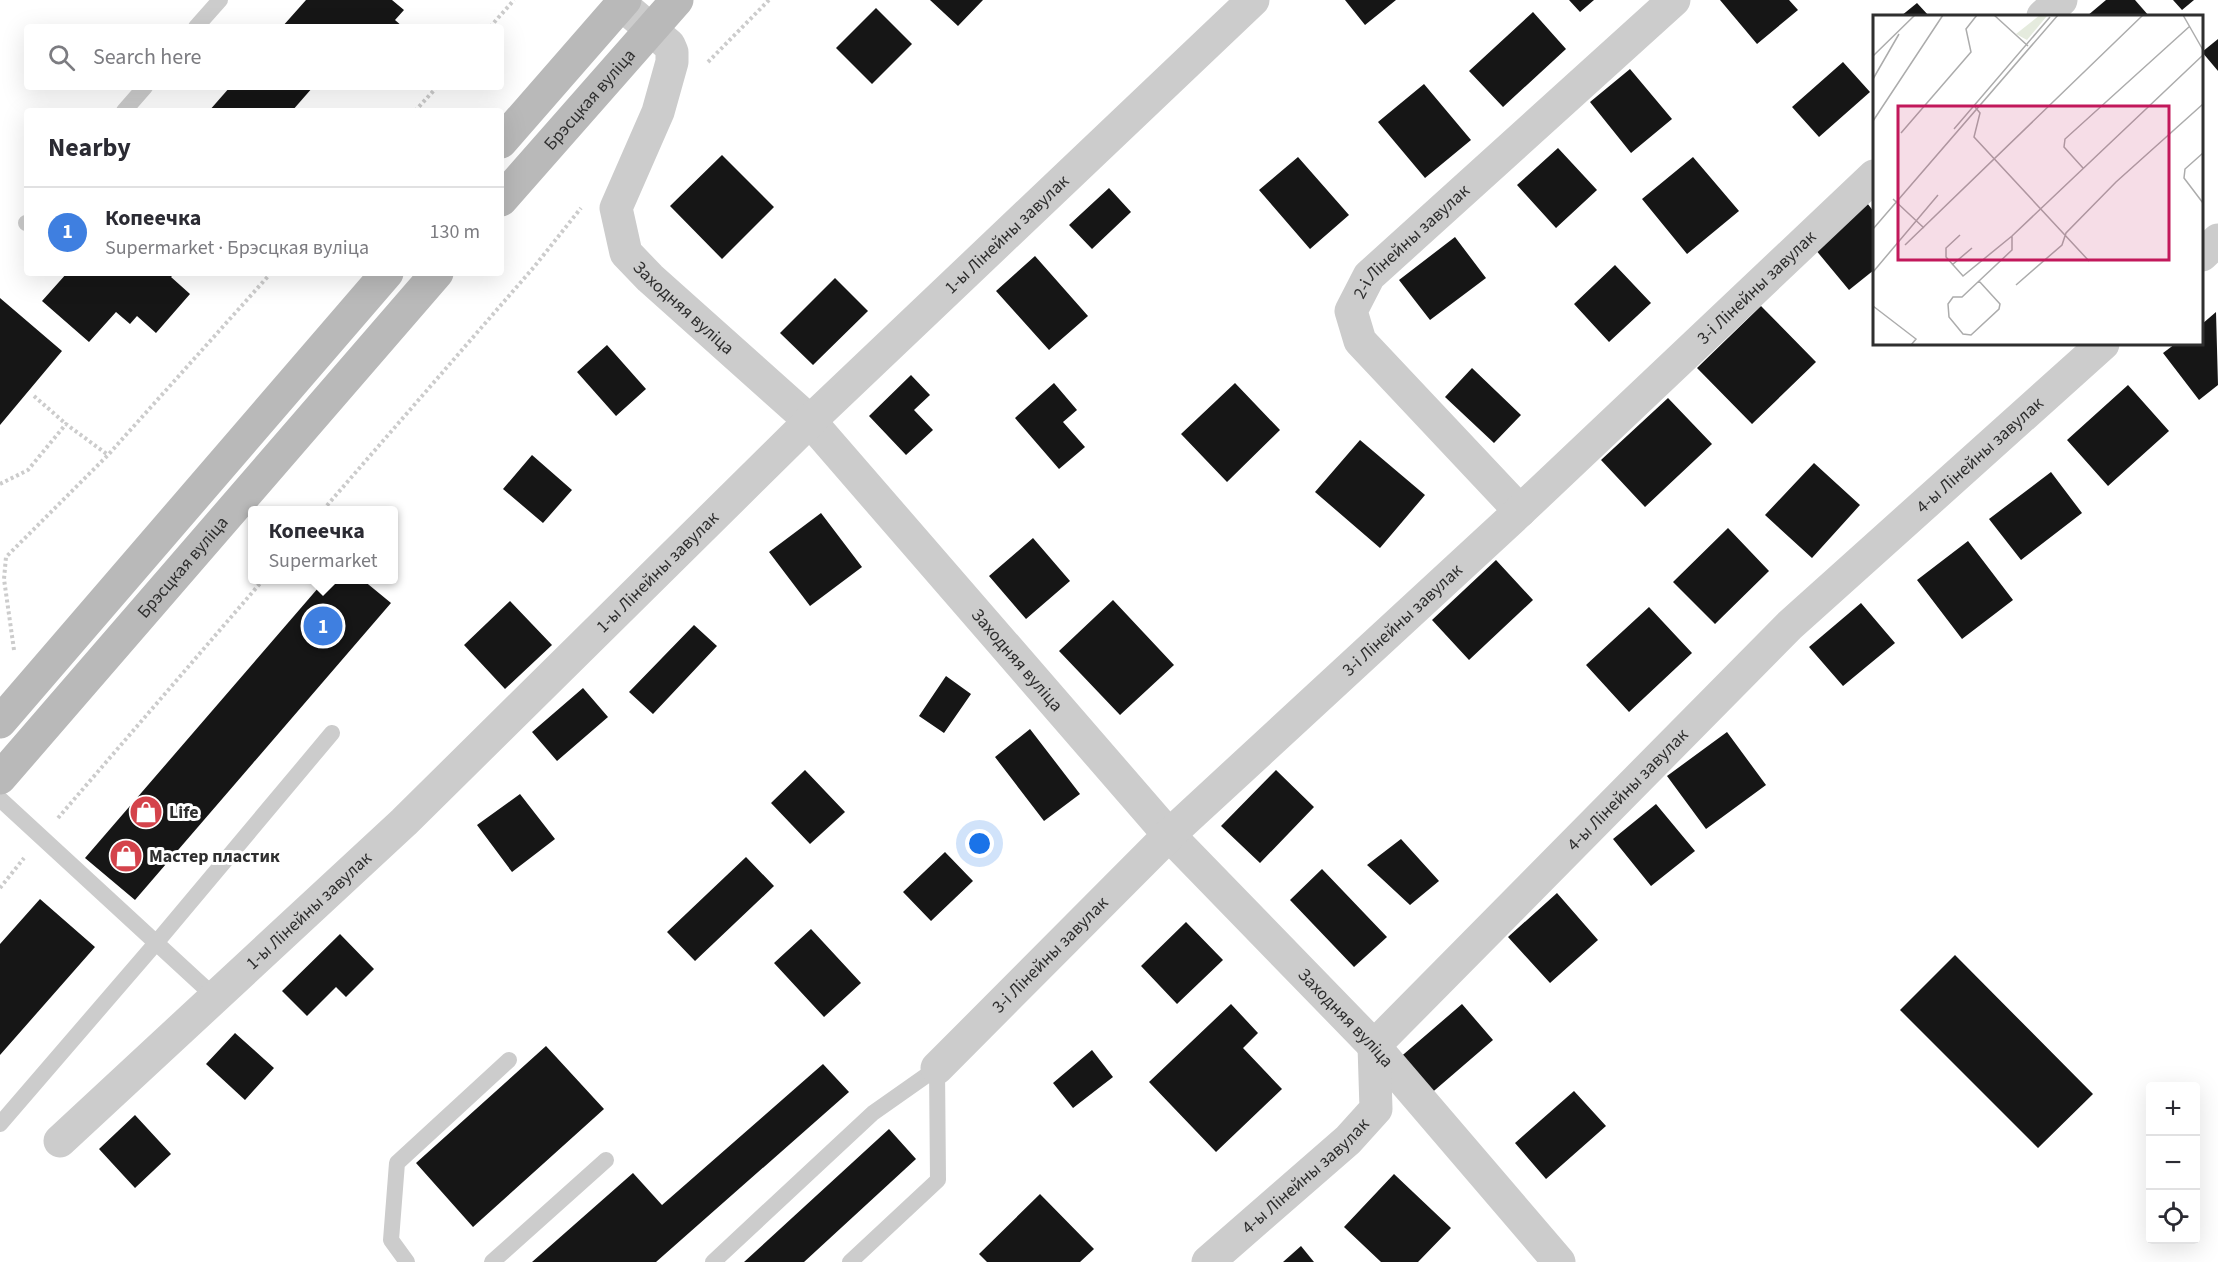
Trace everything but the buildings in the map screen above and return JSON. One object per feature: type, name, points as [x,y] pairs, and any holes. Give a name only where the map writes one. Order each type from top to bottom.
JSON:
[{"type":"main road","name":"Брэсцкая вуліца","points":[[504,198],[677,0]]},
{"type":"main road","points":[[504,139],[623,2]]},
{"type":"main road","name":"Брэсцкая вуліца","points":[[0,722],[384,276]]},
{"type":"main road","name":"Брэсцкая вуліца","points":[[0,778],[434,276]]},
{"type":"street","name":"1-ы Лінейны завулак","points":[[60,1141],[404,822],[810,421],[1254,0]]},
{"type":"street","name":"2-і Лінейны завулак","points":[[1520,511],[1360,341],[1352,310],[1369,276],[1674,0]]},
{"type":"street","points":[[2044,15],[2061,0]]},
{"type":"street","name":"Заходняя вуліца","points":[[623,2],[669,45],[672,52],[672,62],[658,112],[616,208],[626,253],[650,278],[810,421],[1169,835],[1374,1046],[1559,1262]]},
{"type":"street","name":"3-і Лінейны завулак","points":[[937,1068],[1169,835],[1520,511],[1873,178]]},
{"type":"street","points":[[2203,254],[2218,240]]},
{"type":"street","name":"4-ы Лінейны завулак","points":[[1208,1262],[1348,1140],[1376,1109],[1374,1046],[1790,624],[2102,345]]},
{"type":"lane","points":[[199,24],[220,0]]},
{"type":"lane","points":[[126,108],[142,90]]},
{"type":"lane","points":[[110,595],[140,617]]},
{"type":"lane","points":[[0,1124],[332,733]]},
{"type":"lane","points":[[0,799],[215,998]]},
{"type":"lane","points":[[407,1262],[391,1240],[397,1163],[509,1060]]},
{"type":"lane","points":[[713,1262],[873,1113],[937,1068]]},
{"type":"lane","points":[[850,1262],[938,1180],[937,1068]]},
{"type":"lane","points":[[492,1262],[606,1160]]},
{"type":"path","points":[[493,24],[514,0]]},
{"type":"path","points":[[706,64],[769,0]]},
{"type":"path","points":[[418,108],[434,90]]},
{"type":"path","points":[[326,506],[534,267],[585,203]]},
{"type":"path","points":[[14,652],[4,579],[6,557],[108,456],[268,276]]},
{"type":"path","points":[[34,396],[108,456]]},
{"type":"path","points":[[0,484],[28,470],[66,424]]},
{"type":"path","points":[[0,888],[259,584]]},
{"type":"place","name":"Копеечка","points":[[323,626]]},
{"type":"place","name":"Life","points":[[146,812]]},
{"type":"place","name":"Мастер пластик","points":[[126,856]]}]
